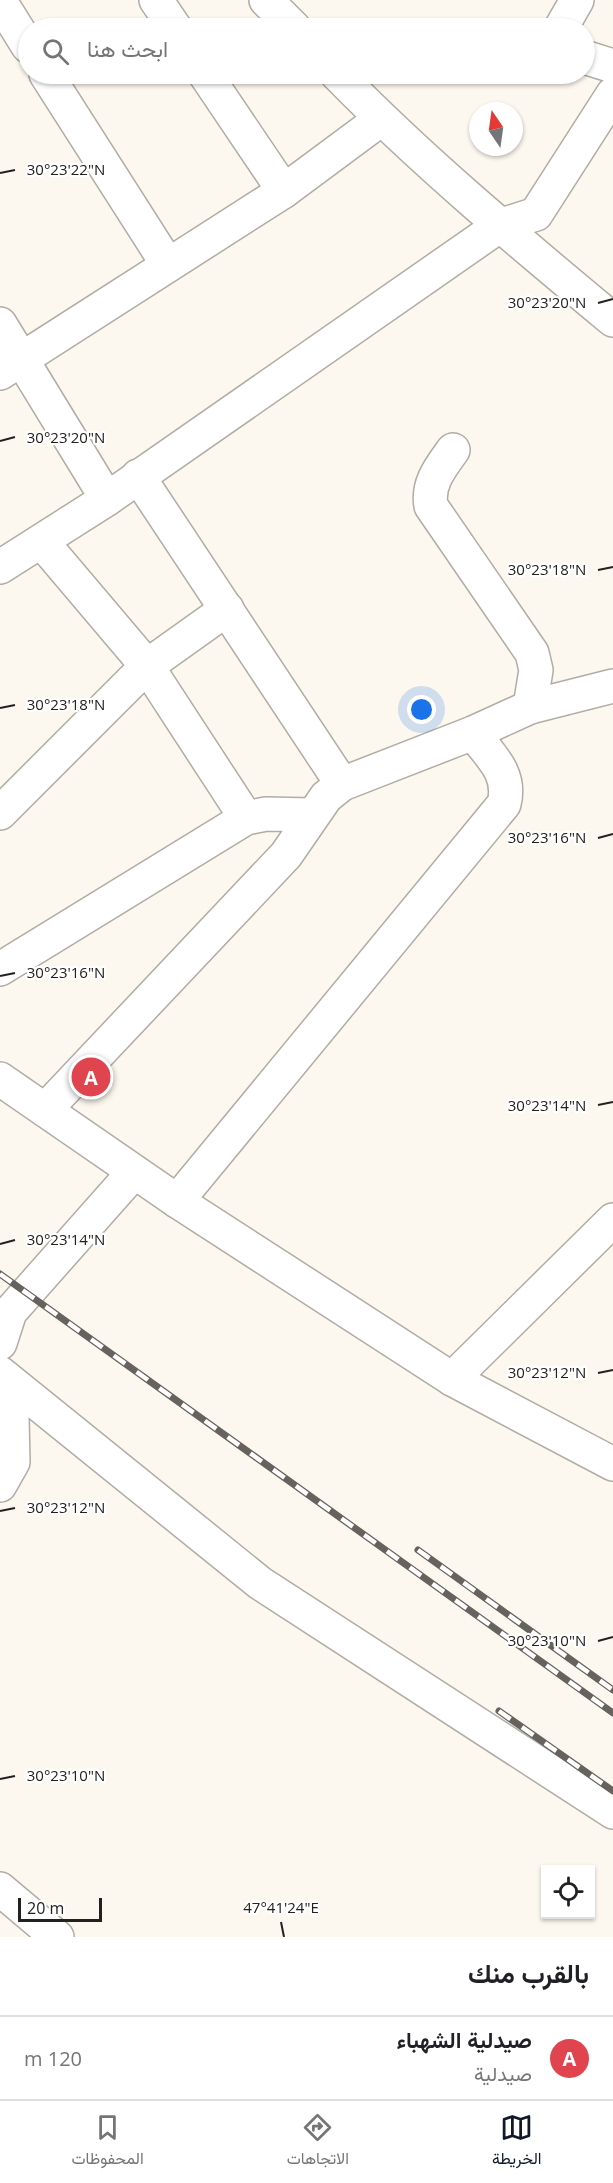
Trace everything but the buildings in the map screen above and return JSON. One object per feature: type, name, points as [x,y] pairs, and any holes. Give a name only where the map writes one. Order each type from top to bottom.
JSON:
[{"type":"street","points":[[156,0],[168,18]]},
{"type":"street","points":[[266,0],[284,18]]},
{"type":"street","points":[[567,18],[578,0]]},
{"type":"street","points":[[0,1],[18,30]]},
{"type":"street","points":[[595,60],[613,66]]},
{"type":"street","points":[[52,84],[168,265]]},
{"type":"street","points":[[212,84],[284,191]]},
{"type":"street","points":[[347,84],[381,119],[499,226],[613,320]]},
{"type":"street","points":[[0,567],[107,499],[499,226],[536,214],[613,94]]},
{"type":"street","points":[[11,366],[284,191],[381,119]]},
{"type":"street","points":[[0,324],[11,366],[107,499]]},
{"type":"street","points":[[453,450],[432,482],[429,495],[431,506],[532,652],[536,670],[530,707]]},
{"type":"street","points":[[138,476],[342,784]]},
{"type":"street","points":[[42,542],[147,666],[246,818]]},
{"type":"street","points":[[0,813],[147,666],[227,609]]},
{"type":"street","points":[[45,1110],[286,855],[326,797],[342,784],[473,733],[530,707],[613,686]]},
{"type":"street","points":[[177,1202],[504,804],[507,791],[505,778],[473,733]]},
{"type":"street","points":[[0,969],[246,818],[266,814],[312,815]]},
{"type":"street","points":[[0,1079],[177,1202],[452,1379],[613,1464]]},
{"type":"street","points":[[0,1342],[10,1312],[134,1172]]},
{"type":"street","points":[[452,1379],[613,1220]]},
{"type":"street","points":[[0,1375],[12,1417],[13,1462],[0,1485]]},
{"type":"street","points":[[0,1375],[260,1583],[613,1812]]},
{"type":"street","points":[[0,1889],[57,1937]]},
{"type":"railway","points":[[0,1274],[613,1713]]},
{"type":"railway","points":[[418,1550],[613,1690]]},
{"type":"railway","points":[[499,1711],[613,1791]]},
{"type":"place","name":"صيدلية الشهباء","points":[[91,1077]]}]
